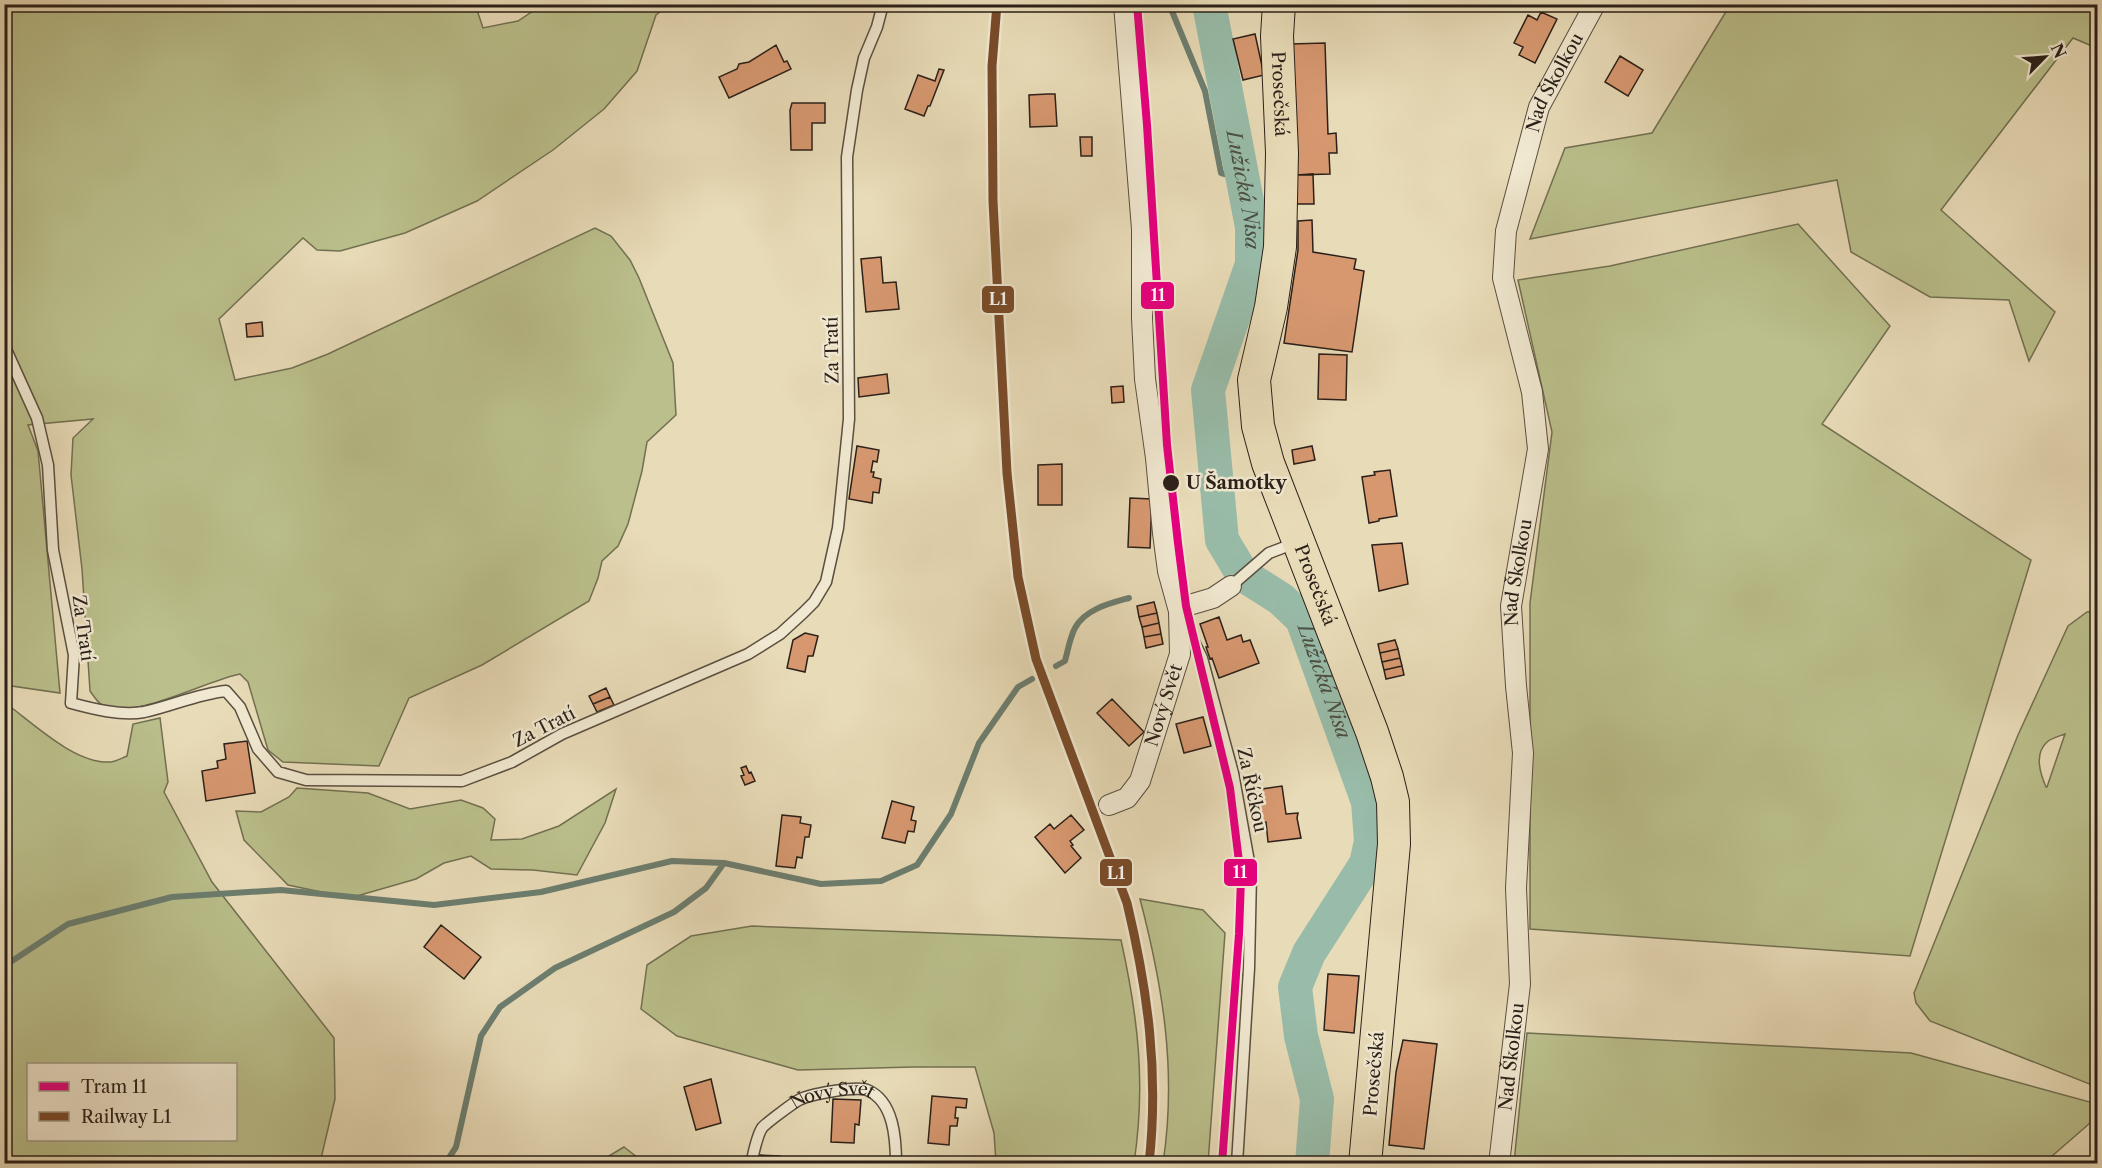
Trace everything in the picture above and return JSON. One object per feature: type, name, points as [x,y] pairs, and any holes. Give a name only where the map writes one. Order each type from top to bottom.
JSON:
[{"type":"main road","name":"Prosečská","points":[[1279,4],[1277,36],[1281,153],[1280,247],[1271,307],[1254,380],[1258,426],[1268,462],[1372,732],[1393,802],[1394,844],[1365,1164]]},
{"type":"street","points":[[1124,4],[1142,229],[1145,379],[1168,571],[1179,611],[1186,606],[1213,598],[1232,586]]},
{"type":"street","name":"Nad Školkou","points":[[1499,1164],[1520,984],[1516,888],[1522,753],[1511,606],[1538,449],[1532,392],[1503,278],[1506,231],[1539,107],[1595,4]]},
{"type":"street","name":"Nový Svět","points":[[1109,805],[1127,798],[1140,781],[1180,654],[1179,611]]},
{"type":"lane","name":"Za Tratí","points":[[4,345],[37,418],[48,465],[53,550],[74,654],[71,703],[99,711],[143,712],[205,693],[226,691],[240,707],[258,749],[278,772],[306,780],[462,782],[512,762],[562,734],[748,654],[780,634],[803,614],[814,602],[826,582],[838,528],[849,419],[847,157],[856,90],[864,58],[877,27],[883,4]]},
{"type":"lane","points":[[1232,586],[1269,553],[1299,542]]},
{"type":"lane","name":"Za Říčkou","points":[[1179,611],[1202,658],[1233,773],[1251,873],[1249,968],[1238,1164]]},
{"type":"lane","name":"Nový Svět","points":[[752,1164],[762,1128],[800,1099],[842,1090],[866,1090],[881,1102],[891,1120],[896,1143],[896,1164]]},
{"type":"green space","points":[[475,4],[483,28],[518,21],[542,5],[669,5],[656,15],[637,71],[604,109],[553,150],[477,201],[405,233],[340,251],[317,250],[303,238],[219,319],[235,380],[292,368],[328,354],[595,228],[611,236],[630,260],[639,278],[673,363],[676,415],[647,442],[628,524],[618,546],[602,561],[589,601],[482,665],[409,698],[379,766],[283,762],[268,750],[248,682],[240,674],[151,704],[132,708],[116,709],[102,705],[95,698],[90,691],[82,569],[71,475],[73,438],[93,419],[28,425],[38,451],[60,693],[5,685],[4,5]]},
{"type":"green space","points":[[1730,5],[2097,5],[2097,48],[2073,38],[1941,210],[2055,312],[2029,361],[2009,300],[1930,297],[1851,252],[1837,180],[1530,239],[1565,148],[1652,133]]},
{"type":"green space","points":[[1798,224],[1890,326],[1822,424],[2031,560],[1910,956],[1530,929],[1530,603],[1552,432],[1518,280],[1610,266]]},
{"type":"green space","points":[[2098,611],[2097,1087],[1930,1021],[1916,1003],[1914,993],[2018,735],[2068,626],[2087,612]],"holes":[[[2065,734],[2047,787],[2040,770],[2041,752],[2049,741]]]},
{"type":"green space","points":[[4,702],[68,749],[96,761],[112,762],[127,756],[133,724],[160,718],[168,782],[164,792],[212,882],[334,1038],[335,1099],[320,1163],[5,1163]]},
{"type":"green space","points":[[297,788],[368,793],[410,809],[461,800],[483,808],[495,819],[491,840],[522,839],[559,826],[616,789],[605,823],[577,875],[533,870],[491,869],[471,856],[444,863],[416,879],[350,898],[288,885],[244,840],[236,811],[261,812],[289,797]]},
{"type":"green space","points":[[1140,899],[1203,910],[1225,933],[1208,1163],[1163,1163],[1169,1096],[1168,1063],[1161,997]]},
{"type":"green space","points":[[752,926],[1121,940],[1136,1024],[1140,1078],[1138,1134],[1134,1163],[996,1163],[994,1133],[975,1067],[798,1070],[677,1036],[641,1009],[647,965],[691,936]]},
{"type":"green space","points":[[1527,1033],[1911,1053],[2097,1104],[2097,1117],[2044,1163],[1514,1163]]},
{"type":"green space","points":[[624,1147],[637,1157],[632,1163],[597,1163]]},
{"type":"building","points":[[1541,12],[1557,19],[1535,63],[1519,55],[1523,47],[1514,43],[1528,15],[1537,20]]},
{"type":"building","points":[[1255,34],[1264,75],[1243,80],[1233,39]]},
{"type":"building","points":[[1325,43],[1328,134],[1336,133],[1337,153],[1329,153],[1330,174],[1296,175],[1291,44]]},
{"type":"building","points":[[776,45],[784,62],[787,61],[791,69],[729,98],[719,77],[737,69],[739,64],[749,62]]},
{"type":"building","points":[[1620,56],[1643,70],[1628,96],[1605,82]]},
{"type":"building","points":[[939,69],[944,70],[924,116],[905,109],[918,75],[935,81]]},
{"type":"building","points":[[1055,94],[1057,126],[1030,127],[1029,95]]},
{"type":"building","points":[[792,103],[825,103],[825,123],[812,123],[812,150],[791,150],[790,110]]},
{"type":"building","points":[[1080,137],[1092,137],[1092,156],[1081,156]]},
{"type":"building","points":[[1313,174],[1314,204],[1297,204],[1296,175]]},
{"type":"building","points":[[1312,220],[1313,252],[1356,259],[1354,269],[1364,271],[1352,352],[1284,343],[1298,250],[1298,221]]},
{"type":"building","points":[[881,257],[883,283],[896,282],[899,309],[866,312],[861,259]]},
{"type":"building","points":[[262,322],[263,336],[247,337],[246,324]]},
{"type":"building","points":[[1319,354],[1347,355],[1346,400],[1318,399]]},
{"type":"building","points":[[887,374],[889,393],[859,397],[858,378]]},
{"type":"building","points":[[1123,386],[1124,402],[1112,403],[1111,387]]},
{"type":"building","points":[[857,446],[879,450],[877,462],[873,461],[871,472],[874,472],[873,477],[881,479],[879,493],[873,492],[872,503],[849,499]]},
{"type":"building","points":[[1312,446],[1315,460],[1294,464],[1292,450]]},
{"type":"building","points":[[1062,464],[1062,505],[1038,505],[1038,465]]},
{"type":"building","points":[[1390,470],[1397,516],[1369,523],[1362,477],[1375,475],[1374,472]]},
{"type":"building","points":[[1130,498],[1152,499],[1150,548],[1128,547]]},
{"type":"building","points":[[1402,543],[1408,584],[1379,591],[1372,545]]},
{"type":"building","points":[[1154,602],[1157,613],[1139,617],[1137,606]]},
{"type":"building","points":[[1157,613],[1159,623],[1142,627],[1139,617]]},
{"type":"building","points":[[1219,617],[1227,640],[1241,635],[1243,642],[1250,640],[1259,663],[1219,678],[1212,658],[1210,659],[1200,624]]},
{"type":"building","points":[[1159,623],[1161,634],[1144,637],[1142,627]]},
{"type":"building","points":[[805,633],[818,636],[813,656],[808,656],[805,672],[787,668],[793,640]]},
{"type":"building","points":[[1161,634],[1163,644],[1146,648],[1144,637]]},
{"type":"building","points":[[1395,640],[1398,649],[1380,653],[1378,644]]},
{"type":"building","points":[[1398,649],[1400,658],[1382,662],[1380,653]]},
{"type":"building","points":[[1400,658],[1402,666],[1384,670],[1382,662]]},
{"type":"building","points":[[1402,666],[1404,675],[1386,679],[1384,670]]},
{"type":"building","points":[[606,688],[610,697],[593,704],[589,696]]},
{"type":"building","points":[[610,697],[614,705],[597,712],[593,704]]},
{"type":"building","points":[[1112,699],[1144,732],[1129,746],[1097,713]]},
{"type":"building","points":[[1203,717],[1211,746],[1184,753],[1176,724]]},
{"type":"building","points":[[247,741],[255,793],[206,801],[202,771],[218,768],[217,761],[226,759],[224,744]]},
{"type":"building","points":[[746,766],[755,781],[745,785],[741,776],[744,775],[741,768]]},
{"type":"building","points":[[1282,786],[1286,814],[1298,813],[1301,838],[1268,842],[1266,822],[1260,823],[1257,799],[1262,798],[1262,789]]},
{"type":"building","points":[[892,801],[914,807],[911,820],[916,821],[914,832],[908,831],[905,843],[882,838]]},
{"type":"building","points":[[782,815],[801,817],[800,823],[811,825],[809,837],[805,837],[802,858],[797,857],[795,868],[776,866]]},
{"type":"building","points":[[1071,815],[1084,830],[1070,841],[1073,845],[1071,846],[1081,858],[1065,873],[1035,837],[1050,824],[1054,829]]},
{"type":"building","points":[[441,925],[481,957],[464,979],[424,947]]},
{"type":"building","points":[[1328,974],[1359,976],[1354,1033],[1324,1030]]},
{"type":"building","points":[[1403,1040],[1437,1044],[1424,1149],[1389,1145],[1396,1072]]},
{"type":"building","points":[[711,1079],[721,1123],[696,1130],[684,1087]]},
{"type":"building","points":[[932,1096],[967,1099],[966,1108],[956,1107],[957,1126],[950,1126],[949,1145],[928,1143]]},
{"type":"building","points":[[833,1099],[861,1100],[859,1125],[855,1124],[854,1143],[831,1142]]},
{"type":"building","points":[[759,1155],[780,1156],[780,1164],[759,1164]]},
{"type":"waterway","points":[[1169,4],[1205,91],[1221,173],[1244,179]]},
{"type":"waterway","name":"Lužická Nisa","points":[[1209,4],[1252,227],[1252,264],[1208,390],[1222,540],[1243,575],[1281,599],[1302,619],[1368,802],[1371,841],[1366,864],[1309,953],[1295,987],[1301,1036],[1317,1099],[1312,1164]]},
{"type":"waterway","points":[[1056,666],[1065,661],[1070,639],[1079,621],[1092,611],[1129,598]]},
{"type":"waterway","points":[[445,1164],[456,1147],[481,1036],[500,1007],[555,968],[674,912],[706,888],[724,863],[821,884],[881,881],[917,865],[951,814],[979,743],[1018,687],[1032,679]]},
{"type":"waterway","points":[[4,963],[12,961],[68,924],[172,897],[281,890],[434,905],[541,892],[672,861],[724,863]]},
{"type":"tram line","name":"11","points":[[1137,4],[1167,445],[1178,543],[1186,606],[1230,788],[1241,878],[1222,1164]]},
{"type":"rail line","name":"L1","points":[[997,4],[992,66],[993,201],[1007,473],[1018,577],[1036,659],[1127,903],[1141,968],[1150,1032],[1153,1097],[1149,1164]]},
{"type":"place","name":"U Šamotky","points":[[1171,483]]}]
